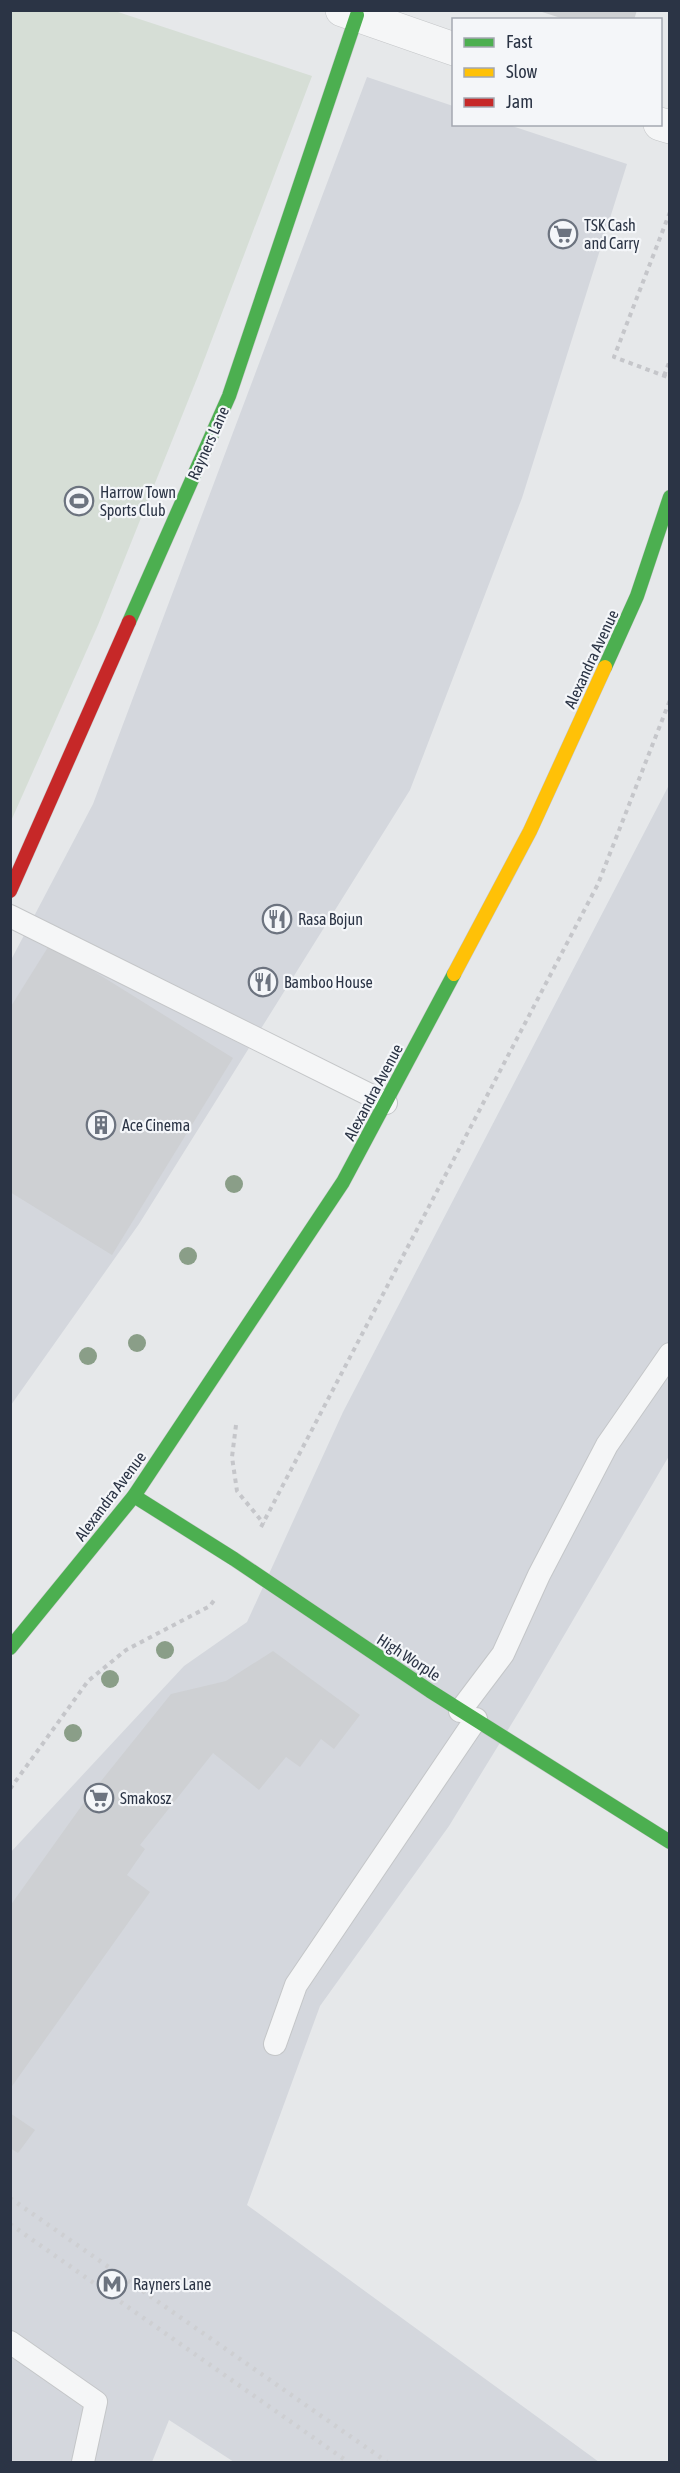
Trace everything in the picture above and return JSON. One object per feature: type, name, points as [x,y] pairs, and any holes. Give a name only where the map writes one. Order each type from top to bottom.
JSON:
[{"type":"street","name":"Rayners Lane","points":[[10,891],[229,396],[350,13],[399,20],[452,49]]},
{"type":"street","name":"Alexandra Avenue","points":[[10,1648],[134,1496],[343,1182],[530,831],[637,596],[669,496]]},
{"type":"street","name":"High Worple","points":[[134,1496],[200,1535],[239,1565],[468,1715],[669,1842]]},
{"type":"lane","points":[[10,916],[386,1103]]},
{"type":"lane","points":[[275,2044],[296,1985],[468,1715],[503,1654],[539,1575],[607,1445],[669,1354]]},
{"type":"lane","points":[[10,2342],[96,2402],[83,2463]]},
{"type":"path","points":[[669,212],[614,357],[669,378]]},
{"type":"path","points":[[664,376],[669,360]]},
{"type":"path","points":[[258,1533],[598,885],[669,700]]},
{"type":"path","points":[[239,1414],[232,1457],[237,1491],[263,1524],[273,1531]]},
{"type":"path","points":[[10,1789],[88,1681],[126,1650],[210,1606],[220,1593]]},
{"type":"shaded area","name":"Harrow Town Sports Club","points":[[11,10],[115,11],[312,76],[198,376],[98,625],[11,821]]},
{"type":"shaded area","points":[[367,77],[452,106],[452,126],[512,126],[627,164],[522,498],[410,790],[139,1224],[11,1405],[11,960],[93,804]]},
{"type":"shaded area","points":[[669,785],[669,1456],[528,1697],[449,1826],[320,2006],[247,2205],[599,2462],[234,2462],[169,2420],[152,2462],[11,2462],[10,1853],[184,1666],[247,1622],[343,1412]]},
{"type":"building","points":[[637,10],[635,18],[561,18],[539,11]]},
{"type":"building","name":"Ace Cinema","points":[[50,944],[233,1058],[112,1255],[10,1192],[10,1008]]},
{"type":"building","points":[[273,1651],[360,1715],[334,1749],[321,1739],[300,1767],[286,1757],[259,1790],[213,1753],[140,1845],[145,1849],[127,1875],[150,1892],[10,2089],[10,1906],[85,1801],[171,1694],[226,1681]]},
{"type":"building","points":[[10,2113],[35,2130],[18,2153],[10,2148]]},
{"type":"railway","points":[[10,2198],[387,2462]]},
{"type":"railway","points":[[10,2224],[348,2462]]},
{"type":"traffic: fast","points":[[129,622],[229,396],[357,15]]},
{"type":"traffic: fast","points":[[605,667],[637,596],[670,497]]},
{"type":"traffic: fast","points":[[10,1648],[134,1496],[343,1182],[454,974]]},
{"type":"traffic: fast","points":[[134,1496],[234,1559],[430,1691],[670,1842]]},
{"type":"traffic: slow","points":[[454,974],[530,831],[605,667]]},
{"type":"traffic: jam","points":[[10,891],[129,622]]},
{"type":"place","name":"TSK Cash and Carry","points":[[563,234]]},
{"type":"place","name":"Harrow Town Sports Club","points":[[79,501]]},
{"type":"place","name":"Rasa Bojun","points":[[277,919]]},
{"type":"place","name":"Bamboo House","points":[[263,982]]},
{"type":"place","name":"Ace Cinema","points":[[101,1125]]},
{"type":"place","name":"Smakosz","points":[[99,1798]]},
{"type":"place","name":"Rayners Lane","points":[[112,2284]]}]
